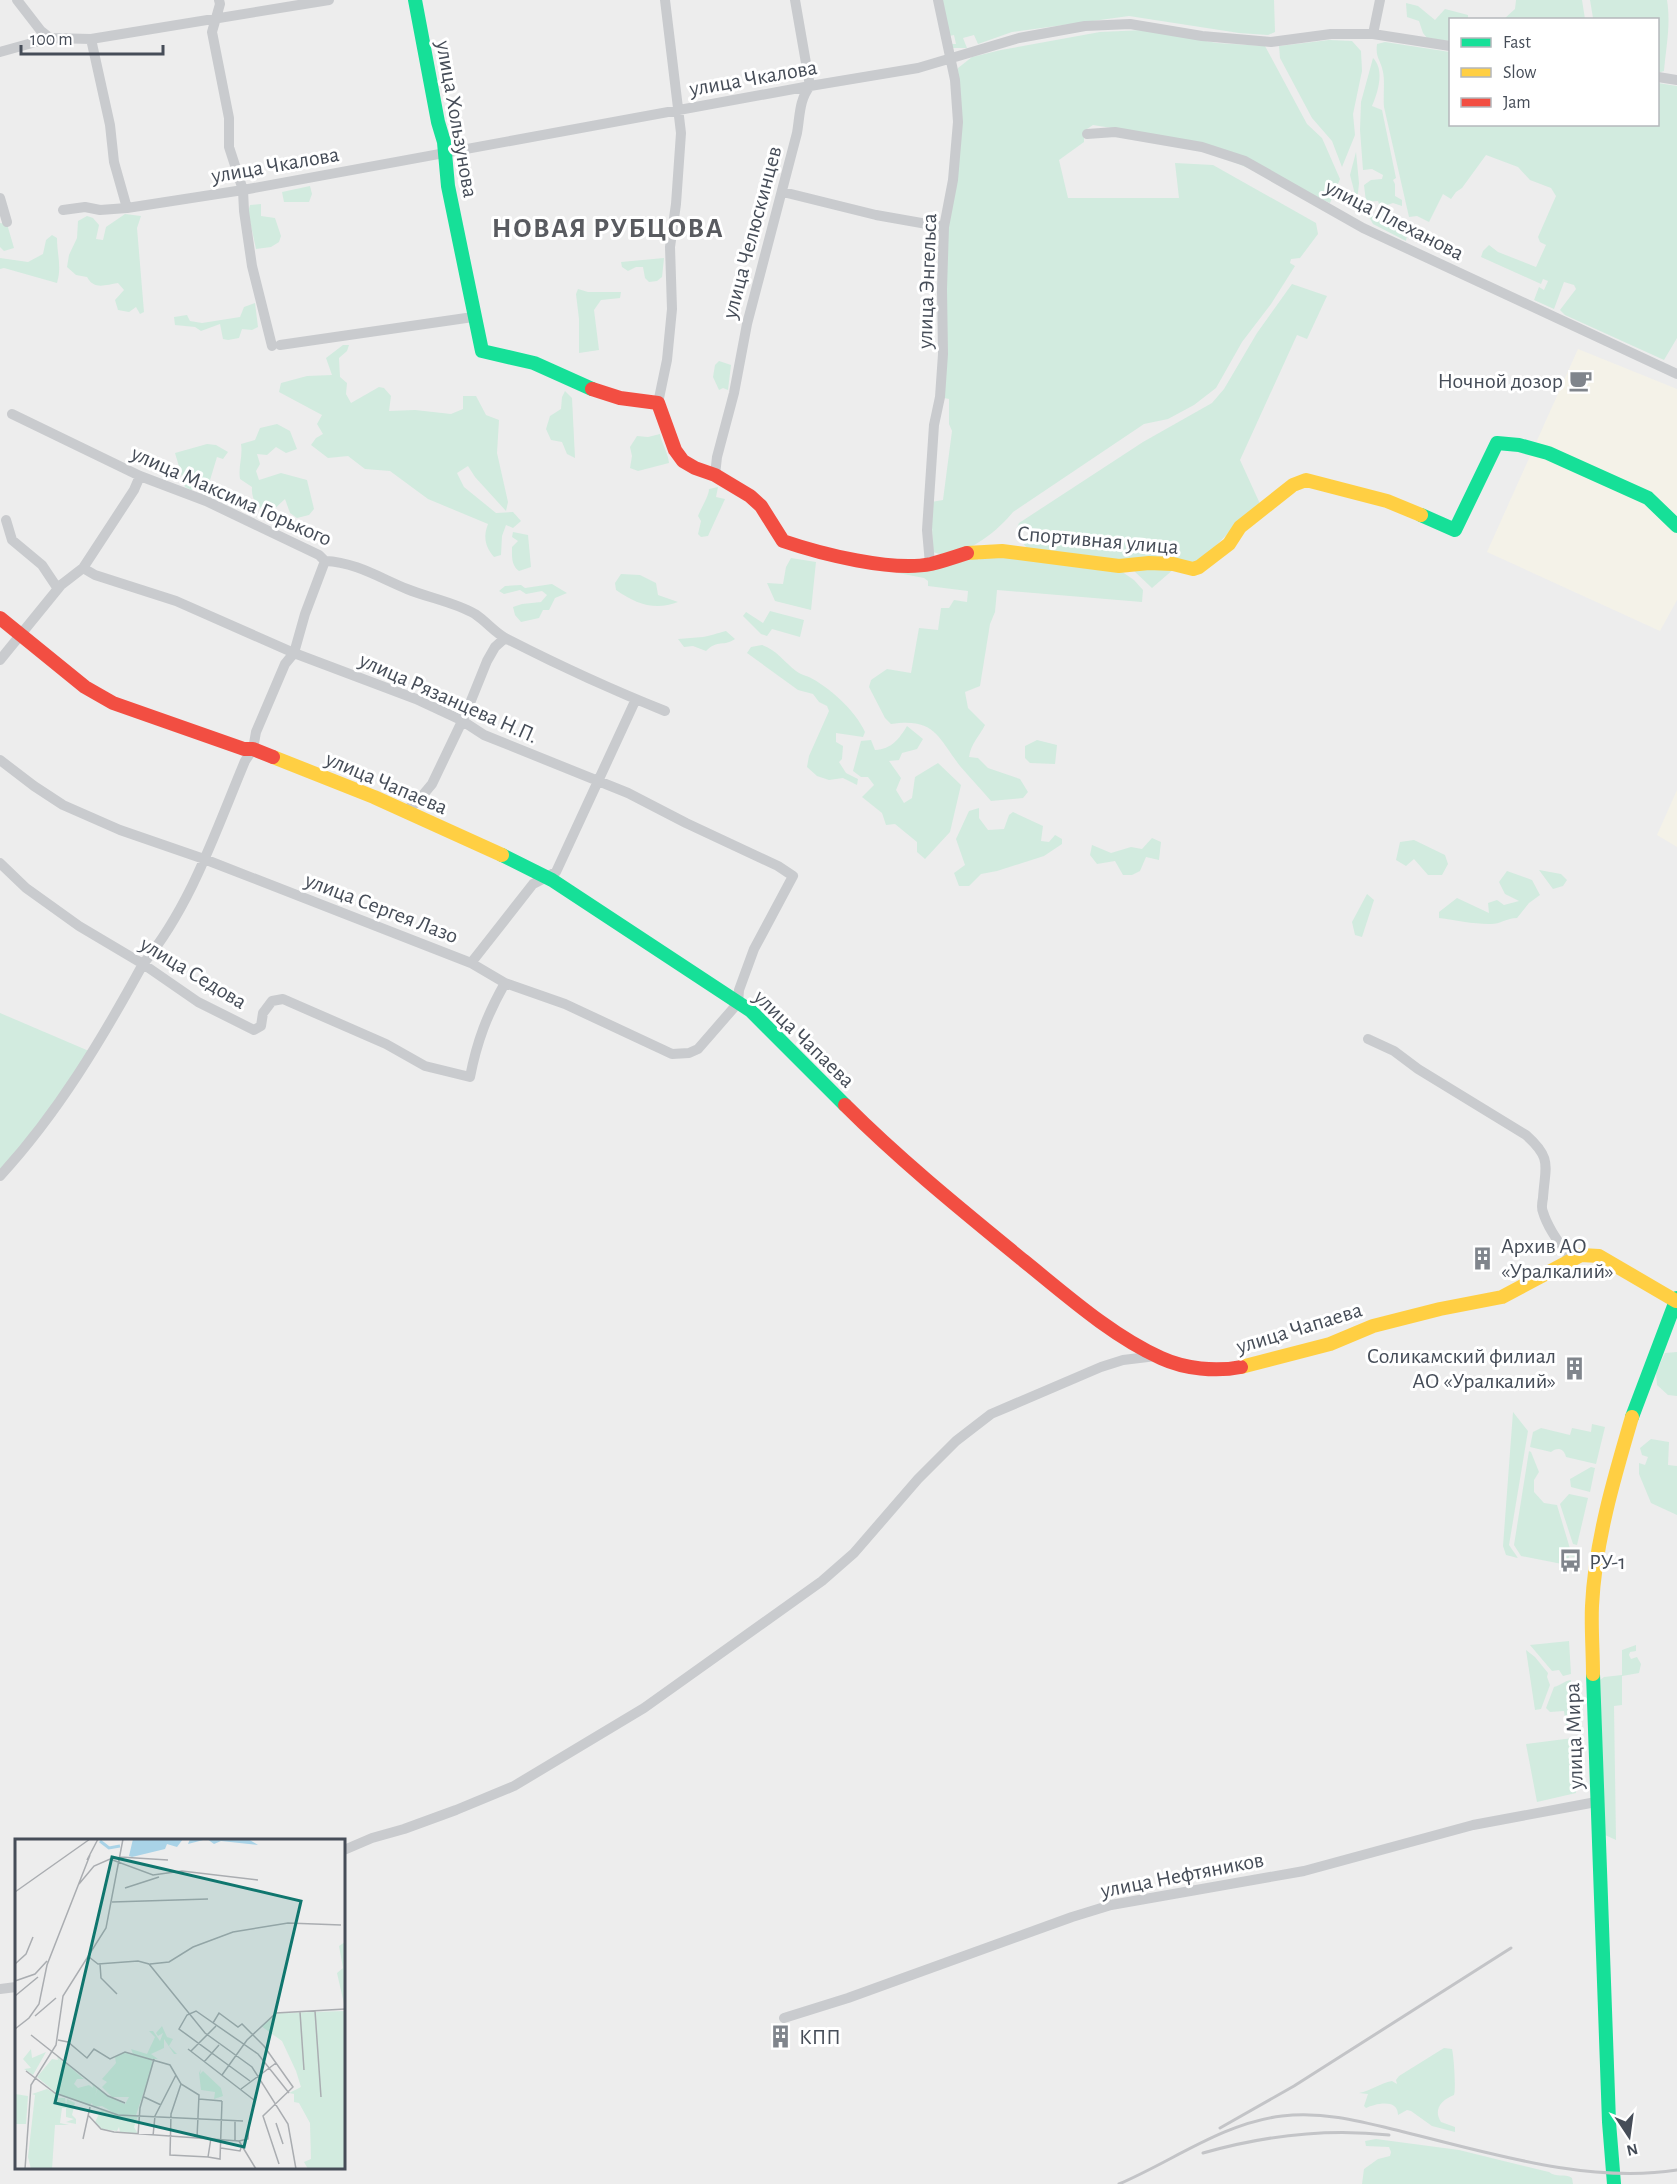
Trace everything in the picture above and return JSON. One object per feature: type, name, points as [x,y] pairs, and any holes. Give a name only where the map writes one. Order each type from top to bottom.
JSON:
[{"type":"main road","name":"улица Хользунова","points":[[415,0],[446,153],[448,186],[473,317],[482,351],[534,363],[585,387],[620,398],[658,403]]},
{"type":"main road","name":"Спортивная улица","points":[[658,403],[675,450],[689,465],[715,475],[750,496],[761,506],[783,541],[811,550],[895,566],[930,564],[972,552],[1002,551],[1119,566],[1149,563],[1173,564],[1193,569],[1229,544],[1240,527],[1293,485],[1306,480],[1387,501],[1455,530],[1497,443],[1519,445],[1548,453],[1648,498],[1677,526]]},
{"type":"main road","name":"улица Чапаева","points":[[0,618],[85,687],[113,703],[244,749],[253,749],[375,797],[484,846],[546,877],[751,1011],[873,1133],[982,1226],[1065,1294],[1126,1339],[1156,1356],[1190,1367],[1225,1370],[1259,1363],[1330,1344],[1373,1326],[1440,1309],[1502,1297],[1571,1260],[1590,1254],[1599,1256],[1676,1300]]},
{"type":"main road","name":"улица Мира","points":[[1614,2184],[1609,2122],[1596,1802],[1592,1606],[1596,1564],[1620,1456],[1636,1402],[1676,1300]]},
{"type":"street","points":[[17,0],[41,32],[50,38]]},
{"type":"street","points":[[24,0],[27,12]]},
{"type":"street","points":[[219,0],[220,4],[212,32],[229,118],[229,147],[243,190],[243,211],[252,266],[276,345],[473,317]]},
{"type":"street","points":[[0,52],[50,38],[91,39],[292,3],[328,0]]},
{"type":"street","points":[[658,403],[667,360],[672,309],[670,247],[680,145],[679,110],[665,0]]},
{"type":"street","points":[[795,0],[810,86]]},
{"type":"street","name":"улица Энгельса","points":[[930,564],[927,530],[934,426],[940,397],[943,354],[944,227],[953,180],[958,122],[955,80],[938,0]]},
{"type":"street","points":[[1374,34],[1380,0]]},
{"type":"street","name":"улица Чкалова","points":[[63,210],[85,207],[100,210],[127,208],[243,190],[918,68],[1019,38],[1085,26],[1130,24],[1202,36],[1271,42],[1330,34],[1374,34],[1449,46]]},
{"type":"street","points":[[91,39],[110,125],[114,162],[127,208]]},
{"type":"street","points":[[1659,77],[1677,81]]},
{"type":"street","name":"улица Челюскинцев","points":[[715,475],[747,324],[798,133],[801,102],[810,86]]},
{"type":"street","name":"улица Плеханова","points":[[1087,134],[1115,132],[1202,147],[1245,161],[1363,228],[1677,374]]},
{"type":"street","points":[[783,192],[876,215],[944,227]]},
{"type":"street","points":[[0,198],[7,222]]},
{"type":"street","name":"улица Максима Горького","points":[[12,414],[140,476],[206,501],[319,555],[325,561],[342,562],[474,614],[505,638],[665,711]]},
{"type":"street","points":[[0,660],[58,589],[83,568],[134,490],[140,476]]},
{"type":"street","points":[[6,520],[12,540],[42,565],[58,589]]},
{"type":"street","points":[[0,1176],[78,1076],[143,964],[154,952],[180,907],[204,859],[245,761],[253,749],[256,732],[285,664],[294,652],[305,614],[325,561]]},
{"type":"street","name":"улица Рязанцева Н.П.","points":[[83,568],[176,602],[294,652],[416,699],[461,720],[484,735],[628,793],[778,866],[793,876],[754,949],[739,990],[738,1003]]},
{"type":"street","points":[[404,812],[428,789],[487,662],[495,647],[505,638]]},
{"type":"street","points":[[471,963],[532,884],[556,872],[636,699]]},
{"type":"street","name":"улица Сергея Лазо","points":[[0,760],[63,805],[120,830],[204,859],[471,963],[505,983],[565,1004],[672,1054],[680,1055],[698,1049],[738,1003]]},
{"type":"street","name":"улица Седова","points":[[0,863],[26,888],[79,926],[143,964],[198,1002],[254,1030],[261,1026],[263,1013],[272,1000],[283,999],[386,1044],[425,1066],[470,1077],[477,1043],[490,1009],[505,983]]},
{"type":"street","points":[[1368,1039],[1394,1051],[1418,1069],[1526,1135],[1536,1144],[1542,1151],[1546,1175],[1542,1210],[1571,1260]]},
{"type":"street","points":[[345,1850],[372,1838],[456,1810],[514,1786],[644,1708],[822,1581],[854,1553],[918,1479],[956,1441],[991,1414],[1101,1367],[1123,1360],[1156,1356]]},
{"type":"street","name":"улица Нефтяников","points":[[784,2018],[848,1998],[1111,1905],[1304,1872],[1473,1825],[1596,1802]]},
{"type":"street","points":[[0,1989],[15,1986]]},
{"type":"shaded area","points":[[1578,349],[1677,389],[1677,600],[1660,631],[1487,552]]},
{"type":"shaded area","points":[[1677,790],[1677,847],[1657,835]]},
{"type":"green space","points":[[941,0],[1274,0],[1275,32],[1268,35],[1239,33],[1129,16],[1012,32],[978,44],[974,35],[963,38],[967,48],[953,48],[951,44],[956,44],[954,35],[949,36]]},
{"type":"green space","points":[[1516,0],[1582,0],[1585,18],[1505,18],[1515,9]]},
{"type":"green space","points":[[1590,0],[1667,0],[1668,27],[1664,71],[1659,73],[1659,18],[1593,18]]},
{"type":"green space","points":[[1406,3],[1418,6],[1435,20],[1445,9],[1468,15],[1468,18],[1449,18],[1449,41],[1427,38],[1419,21],[1407,17]]},
{"type":"green space","points":[[1144,30],[1217,43],[1265,46],[1307,124],[1322,138],[1340,179],[1330,203],[1180,139],[1093,125],[1084,131],[1084,142],[1059,160],[1068,198],[1179,198],[1175,163],[1213,165],[1316,223],[1318,234],[1300,258],[1291,259],[1290,263],[1295,266],[1271,304],[1242,342],[1216,388],[1194,405],[1168,419],[1144,424],[1013,512],[977,544],[954,553],[933,552],[931,502],[943,500],[952,431],[949,424],[949,399],[944,398],[948,229],[960,129],[958,68],[972,57],[1001,50],[1100,32]]},
{"type":"green space","points":[[1329,40],[1352,41],[1361,51],[1362,71],[1353,114],[1355,135],[1342,167],[1332,141],[1312,118],[1280,58],[1279,46]]},
{"type":"green space","points":[[1385,42],[1449,52],[1449,126],[1659,126],[1659,83],[1677,86],[1677,338],[1664,360],[1565,315],[1560,310],[1576,289],[1574,285],[1564,282],[1554,309],[1534,300],[1539,287],[1544,290],[1548,281],[1543,279],[1541,284],[1481,257],[1489,245],[1498,252],[1536,267],[1546,245],[1540,242],[1538,237],[1556,196],[1551,188],[1530,180],[1518,167],[1486,155],[1451,199],[1443,194],[1429,222],[1417,216],[1409,217],[1384,107],[1384,76],[1377,56],[1377,44]]},
{"type":"green space","points":[[1373,58],[1380,75],[1372,106],[1382,110],[1396,178],[1393,180],[1395,196],[1402,200],[1402,206],[1393,203],[1387,205],[1407,235],[1406,241],[1373,224],[1369,217],[1378,214],[1380,207],[1378,201],[1366,202],[1364,185],[1371,180],[1382,179],[1383,175],[1372,169],[1363,170],[1360,130],[1361,102]]},
{"type":"green space","points":[[1356,152],[1359,183],[1357,202],[1350,175]]},
{"type":"green space","points":[[310,186],[312,194],[309,202],[284,202],[282,192]]},
{"type":"green space","points":[[261,204],[261,216],[275,218],[281,236],[279,242],[271,247],[256,249],[248,212],[250,205]]},
{"type":"green space","points":[[125,214],[141,216],[137,228],[144,312],[140,314],[136,307],[129,312],[118,310],[115,300],[124,290],[118,283],[96,285],[87,277],[76,275],[67,267],[69,255],[77,238],[78,221],[87,216],[93,218],[99,225],[96,239],[103,240],[106,227]]},
{"type":"green space","points":[[0,223],[7,224],[14,248],[4,251],[0,247]]},
{"type":"green space","points":[[52,235],[57,238],[59,266],[57,283],[4,268],[0,269],[0,258],[28,262],[43,254],[46,240]]},
{"type":"green space","points":[[664,258],[662,277],[657,281],[649,282],[645,278],[643,267],[636,267],[628,271],[622,267],[621,262]]},
{"type":"green space","points":[[1292,284],[1327,296],[1307,339],[1297,335],[1240,460],[1261,506],[1237,524],[1201,561],[1189,564],[1116,562],[1027,548],[1022,542],[1030,539],[1032,532],[1029,529],[1017,528],[1019,523],[1143,442],[1212,403],[1224,389],[1257,333]]},
{"type":"green space","points":[[578,289],[588,292],[621,292],[620,298],[601,300],[594,310],[599,350],[579,353],[576,294]]},
{"type":"green space","points":[[255,303],[258,327],[252,330],[242,329],[239,338],[223,339],[220,324],[201,331],[195,327],[175,325],[174,317],[187,315],[190,321],[202,323],[240,317],[244,307]]},
{"type":"green space","points":[[343,345],[349,345],[347,351],[339,358],[340,377],[347,383],[346,394],[351,403],[379,387],[384,388],[391,396],[389,411],[415,410],[451,414],[463,409],[463,396],[476,396],[486,415],[499,420],[497,453],[508,502],[506,511],[468,466],[457,473],[464,487],[496,513],[513,512],[521,521],[513,528],[506,525],[502,536],[501,555],[494,557],[487,545],[485,537],[488,524],[428,499],[390,471],[365,469],[348,456],[328,458],[311,445],[323,434],[317,424],[322,415],[279,392],[281,383],[307,376],[332,375],[326,358]]},
{"type":"green space","points":[[719,361],[731,365],[728,390],[723,388],[719,390],[713,377],[715,365]]},
{"type":"green space","points":[[565,391],[572,398],[575,458],[567,454],[562,442],[551,440],[546,429],[550,416],[561,409]]},
{"type":"green space","points":[[277,424],[290,431],[297,449],[286,453],[276,447],[267,455],[257,454],[260,464],[256,471],[259,480],[281,473],[307,480],[314,509],[309,515],[297,518],[290,513],[285,499],[270,513],[266,511],[254,500],[252,487],[240,479],[241,444],[255,440],[260,428]]},
{"type":"green space","points":[[660,434],[669,463],[638,471],[630,468],[632,456],[630,447],[637,436],[648,437]]},
{"type":"green space","points":[[207,444],[216,445],[228,452],[223,459],[217,457],[207,490],[200,488],[191,490],[185,487],[175,453]]},
{"type":"green space","points":[[718,487],[716,497],[725,499],[708,536],[701,537],[698,534],[701,521],[698,516],[709,489]]},
{"type":"green space","points":[[513,532],[528,535],[531,567],[519,571],[512,560],[512,547],[518,541],[512,537]]},
{"type":"green space","points":[[984,554],[1118,569],[1134,580],[1143,590],[1142,602],[997,590],[995,612],[990,624],[980,686],[965,692],[968,708],[985,725],[973,744],[969,757],[978,758],[988,768],[1020,779],[1028,792],[1023,798],[991,801],[933,732],[917,724],[891,724],[885,718],[869,687],[871,680],[887,669],[911,673],[919,628],[938,630],[941,608],[949,608],[954,600],[967,602],[968,591],[928,586],[928,581],[924,578],[898,573],[899,570],[938,569],[972,556],[979,560]]},
{"type":"green space","points":[[791,558],[816,562],[811,610],[775,601],[767,583],[783,584],[786,567]]},
{"type":"green space","points":[[1175,568],[1152,588],[1132,569]]},
{"type":"green space","points":[[621,574],[640,575],[656,583],[658,595],[678,602],[654,606],[631,599],[616,590],[615,583]]},
{"type":"green space","points":[[552,584],[567,593],[555,598],[549,610],[543,610],[539,618],[521,622],[515,615],[513,607],[541,602],[547,595],[542,591],[526,594],[520,590],[504,594],[499,591],[505,586],[521,585],[525,588]]},
{"type":"green space","points":[[770,611],[804,620],[800,637],[772,629],[767,636],[761,634],[743,616],[746,612],[763,623]]},
{"type":"green space","points":[[726,631],[735,639],[728,643],[714,645],[706,651],[693,646],[684,647],[678,639],[703,637]]},
{"type":"green space","points":[[762,645],[776,653],[792,668],[817,681],[833,693],[861,724],[865,732],[863,737],[836,733],[836,742],[843,746],[842,759],[839,762],[846,773],[858,779],[857,785],[843,778],[829,780],[817,776],[807,767],[809,756],[829,711],[827,706],[819,702],[813,694],[798,690],[747,653],[751,647]]},
{"type":"green space","points":[[907,726],[923,739],[917,749],[902,753],[899,760],[889,761],[901,778],[896,790],[904,803],[912,798],[915,777],[938,763],[961,785],[950,832],[925,859],[917,852],[917,842],[895,824],[886,825],[882,813],[862,797],[874,785],[868,777],[861,777],[853,771],[861,741],[871,740],[875,750],[886,748],[898,739]]},
{"type":"green space","points":[[1037,740],[1057,745],[1055,764],[1030,763],[1025,758],[1025,746]]},
{"type":"green space","points":[[979,808],[979,818],[988,830],[1004,829],[1009,815],[1013,812],[1043,826],[1041,841],[1049,842],[1055,835],[1062,839],[1062,844],[1044,856],[981,874],[969,886],[959,886],[954,873],[965,865],[956,839],[969,811]]},
{"type":"green space","points":[[1152,838],[1161,842],[1159,860],[1146,857],[1140,871],[1132,875],[1123,875],[1115,861],[1097,864],[1090,855],[1092,845],[1111,853],[1131,847],[1142,849]]},
{"type":"green space","points":[[1414,840],[1445,855],[1448,864],[1442,875],[1428,875],[1414,859],[1406,866],[1396,860],[1400,842]]},
{"type":"green space","points":[[1539,870],[1561,874],[1567,880],[1563,886],[1553,889]]},
{"type":"green space","points":[[1507,871],[1532,880],[1540,895],[1529,903],[1517,918],[1493,924],[1439,918],[1439,912],[1457,898],[1489,913],[1488,903],[1497,900],[1504,905],[1519,901],[1505,894],[1499,882]]},
{"type":"green space","points":[[1367,894],[1374,900],[1362,937],[1355,935],[1352,922]]},
{"type":"green space","points":[[0,1013],[89,1051],[31,1142],[0,1169]]},
{"type":"green space","points":[[1677,1352],[1677,1396],[1668,1395],[1657,1385],[1656,1372],[1665,1353]]},
{"type":"green space","points":[[1513,1412],[1528,1431],[1509,1545],[1518,1558],[1506,1555],[1503,1546]]},
{"type":"green space","points":[[1592,1424],[1605,1427],[1596,1464],[1566,1457],[1560,1449],[1551,1452],[1530,1447],[1533,1432],[1541,1428],[1570,1435],[1572,1428],[1591,1432]]},
{"type":"green space","points":[[1651,1439],[1669,1442],[1668,1465],[1677,1466],[1677,1515],[1651,1503],[1639,1474],[1639,1463],[1645,1465],[1648,1457],[1642,1455],[1640,1448]]},
{"type":"green space","points":[[1529,1451],[1539,1472],[1534,1480],[1534,1492],[1544,1503],[1557,1505],[1571,1552],[1575,1554],[1575,1557],[1569,1556],[1567,1565],[1521,1556],[1514,1545]]},
{"type":"green space","points":[[1591,1467],[1595,1468],[1590,1492],[1571,1487],[1570,1479]]},
{"type":"green space","points":[[1569,1494],[1588,1498],[1577,1545],[1573,1544],[1560,1504]]},
{"type":"green space","points":[[1569,1641],[1571,1674],[1563,1676],[1559,1670],[1552,1671],[1530,1645]]},
{"type":"green space","points":[[1636,1645],[1636,1651],[1630,1652],[1629,1655],[1631,1659],[1637,1657],[1641,1664],[1639,1673],[1622,1676],[1622,1705],[1614,1706],[1616,1840],[1605,1835],[1600,1680],[1604,1677],[1622,1675],[1622,1650]]},
{"type":"green space","points":[[1526,1650],[1548,1673],[1550,1685],[1541,1709],[1535,1710]]},
{"type":"green space","points":[[1571,1680],[1573,1729],[1566,1727],[1564,1711],[1550,1712],[1546,1708],[1554,1687]]},
{"type":"green space","points":[[1573,1738],[1576,1793],[1537,1802],[1526,1744]]},
{"type":"green space","points":[[1444,2048],[1452,2049],[1455,2092],[1442,2103],[1438,2113],[1441,2122],[1455,2127],[1455,2132],[1432,2126],[1411,2111],[1407,2110],[1398,2115],[1397,2110],[1390,2104],[1366,2108],[1364,2106],[1368,2094],[1359,2093],[1392,2081],[1397,2084],[1396,2080],[1399,2076]]},
{"type":"green space","points":[[1376,2139],[1459,2150],[1569,2177],[1572,2178],[1573,2184],[1362,2184],[1364,2169],[1378,2159],[1390,2156],[1389,2147],[1366,2146],[1365,2141]]},
{"type":"railway","points":[[1220,2128],[1294,2086],[1511,1948]]},
{"type":"railway","points":[[1119,2184],[1239,2126],[1260,2120],[1298,2115],[1329,2116],[1359,2121],[1505,2157],[1574,2170],[1609,2173],[1677,2170]]},
{"type":"railway","points":[[1203,2153],[1249,2142],[1295,2135],[1342,2132],[1389,2135]]},
{"type":"traffic: fast","points":[[415,0],[438,122],[444,142],[448,186],[482,351],[534,363],[592,389]]},
{"type":"traffic: fast","points":[[1421,515],[1455,530],[1497,443],[1519,445],[1548,453],[1648,498],[1677,526]]},
{"type":"traffic: fast","points":[[502,855],[552,880],[751,1011],[845,1105]]},
{"type":"traffic: fast","points":[[1632,1417],[1677,1298]]},
{"type":"traffic: fast","points":[[1593,1674],[1609,2122],[1614,2184]]},
{"type":"traffic: slow","points":[[967,553],[1002,551],[1119,566],[1149,563],[1173,564],[1193,569],[1229,544],[1240,527],[1293,485],[1306,480],[1387,501],[1421,515]]},
{"type":"traffic: slow","points":[[273,757],[374,797],[502,855]]},
{"type":"traffic: slow","points":[[1241,1367],[1330,1344],[1373,1326],[1440,1309],[1502,1297],[1581,1255],[1599,1256],[1676,1301]]},
{"type":"traffic: slow","points":[[1593,1674],[1592,1606],[1597,1558],[1612,1487],[1632,1417]]},
{"type":"traffic: jam","points":[[592,389],[620,398],[658,403],[675,450],[683,461],[715,475],[750,496],[761,506],[783,541],[836,556],[897,566],[931,564],[967,553]]},
{"type":"traffic: jam","points":[[0,618],[85,687],[113,703],[273,757]]},
{"type":"traffic: jam","points":[[845,1105],[955,1204],[1107,1327],[1143,1349],[1180,1365],[1211,1369],[1241,1367]]},
{"type":"place","name":"Ночной дозор","points":[[1581,380]]},
{"type":"place","name":"Архив АО «Уралкалий»","points":[[1483,1258]]},
{"type":"place","name":"Соликамский филиал АО «Уралкалий»","points":[[1574,1368]]},
{"type":"place","name":"РУ-1","points":[[1571,1561]]},
{"type":"place","name":"КПП","points":[[781,2036]]},
{"type":"district","name":"НОВАЯ РУБЦОВА","points":[[608,227]]}]
